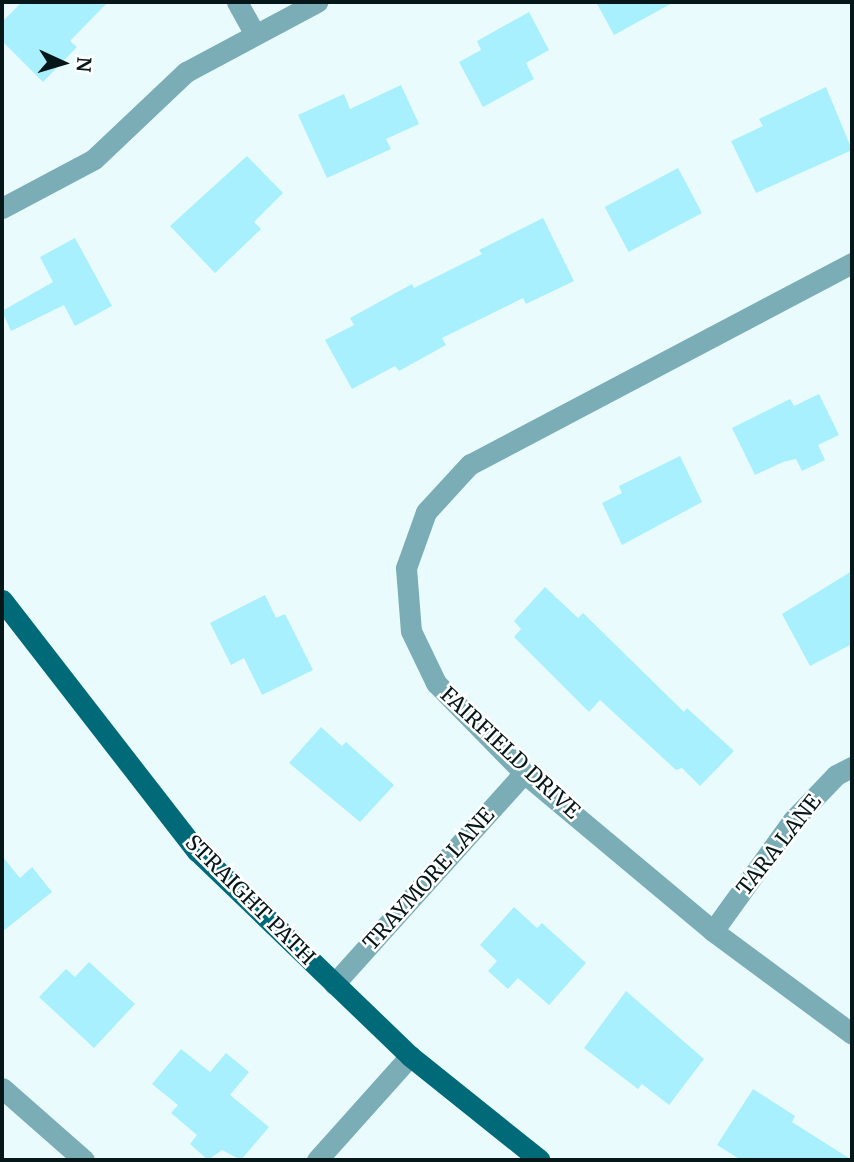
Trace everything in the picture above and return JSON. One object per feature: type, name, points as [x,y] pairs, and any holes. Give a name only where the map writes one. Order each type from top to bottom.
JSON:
[{"type":"main road","name":"STRAIGHT PATH","points":[[2,600],[197,851],[410,1056],[540,1160]]},
{"type":"street","points":[[237,2],[254,33]]},
{"type":"street","points":[[2,208],[94,159],[186,72],[254,33],[317,2]]},
{"type":"street","name":"FAIRFIELD DRIVE","points":[[852,263],[470,464],[426,512],[406,568],[411,631],[436,683],[524,773],[713,931],[852,1034]]},
{"type":"street","name":"TARA LANE","points":[[713,931],[793,820],[836,775],[852,767]]},
{"type":"street","name":"TRAYMORE LANE","points":[[334,984],[524,773]]},
{"type":"street","points":[[317,1160],[410,1056]]},
{"type":"street","points":[[2,1088],[84,1160]]},
{"type":"building","points":[[22,2],[108,2],[70,41],[77,47],[43,82],[2,41],[2,22]]},
{"type":"building","points":[[596,2],[674,2],[614,35]]},
{"type":"building","points":[[529,12],[549,50],[526,63],[534,79],[483,107],[459,62],[481,50],[477,41]]},
{"type":"building","points":[[401,85],[419,124],[386,139],[391,149],[327,178],[298,115],[344,94],[350,109]]},
{"type":"building","points":[[826,87],[852,150],[756,193],[731,141],[763,126],[759,119]]},
{"type":"building","points":[[247,156],[283,193],[254,222],[261,229],[215,273],[170,226]]},
{"type":"building","points":[[678,168],[702,213],[629,252],[605,207]]},
{"type":"building","points":[[543,218],[574,281],[526,304],[523,298],[442,338],[446,345],[399,371],[395,366],[352,389],[325,340],[354,325],[350,318],[412,284],[414,288],[482,254],[479,250]]},
{"type":"building","points":[[75,238],[112,306],[75,326],[64,305],[11,331],[2,311],[53,282],[40,257]]},
{"type":"building","points":[[819,394],[839,435],[818,445],[825,460],[802,471],[796,459],[755,475],[732,428],[790,399],[794,406]]},
{"type":"building","points":[[680,456],[702,502],[622,545],[602,503],[622,493],[619,486]]},
{"type":"building","points":[[852,571],[852,644],[810,666],[782,614]]},
{"type":"building","points":[[545,587],[578,618],[583,613],[684,712],[687,708],[734,751],[700,786],[682,768],[676,770],[600,700],[589,712],[514,637],[521,629],[514,621]]},
{"type":"building","points":[[265,595],[276,618],[285,614],[313,670],[262,695],[244,658],[231,665],[210,623]]},
{"type":"building","points":[[321,727],[342,746],[346,742],[394,785],[360,822],[289,763]]},
{"type":"building","points":[[2,856],[20,878],[32,867],[52,892],[2,932]]},
{"type":"building","points":[[514,907],[537,928],[542,923],[586,963],[549,1005],[518,978],[508,989],[488,971],[497,961],[480,945]]},
{"type":"building","points":[[89,962],[135,1004],[94,1048],[39,997],[66,969],[75,977]]},
{"type":"building","points":[[626,991],[704,1059],[669,1105],[642,1084],[638,1089],[584,1048]]},
{"type":"building","points":[[181,1049],[210,1072],[226,1053],[249,1072],[230,1095],[269,1127],[241,1160],[222,1150],[208,1160],[190,1144],[197,1135],[171,1113],[178,1105],[152,1084]]},
{"type":"building","points":[[753,1089],[795,1116],[792,1122],[852,1160],[741,1160],[717,1145]]}]
